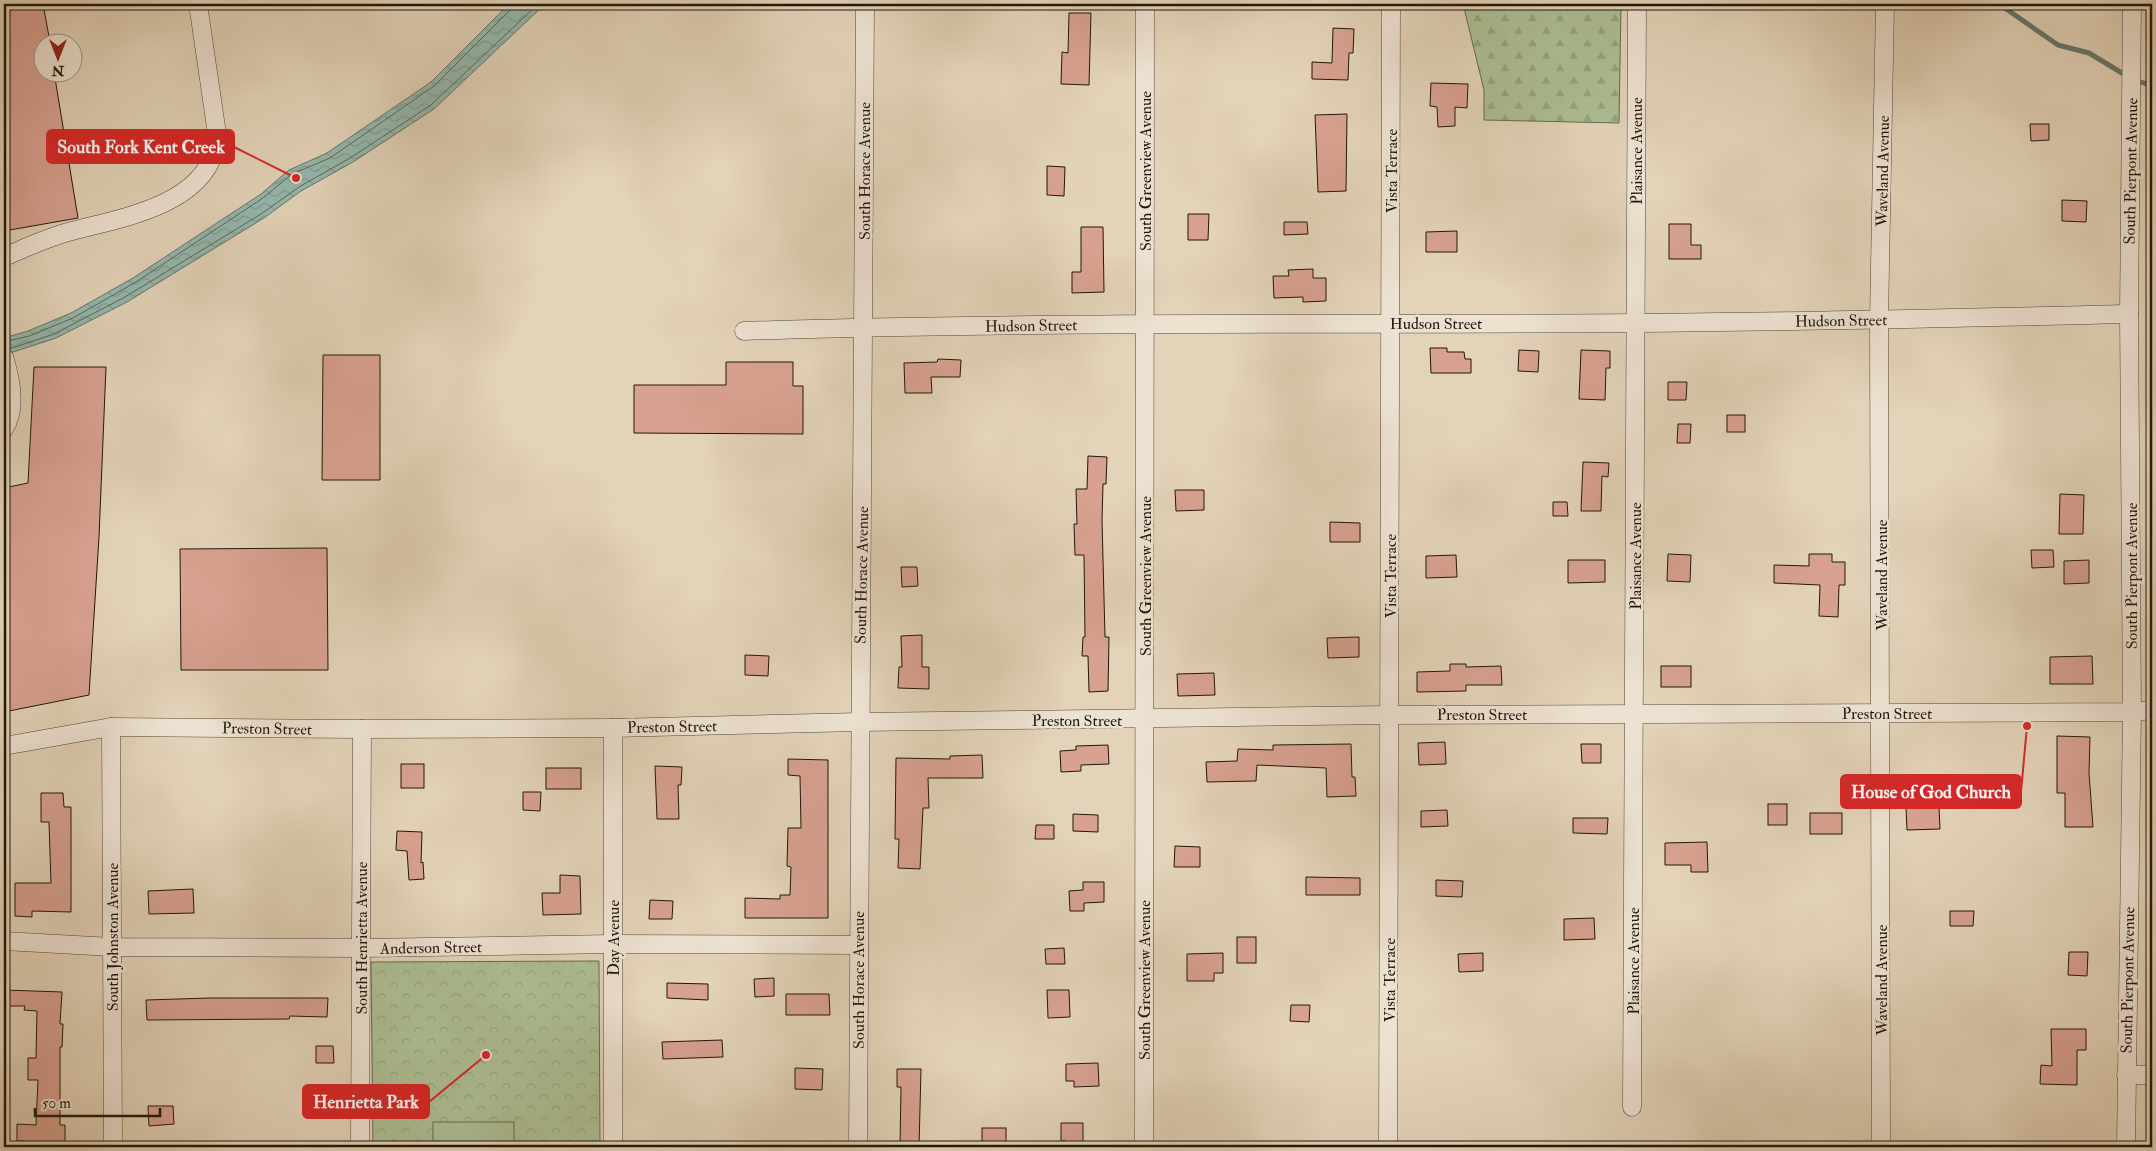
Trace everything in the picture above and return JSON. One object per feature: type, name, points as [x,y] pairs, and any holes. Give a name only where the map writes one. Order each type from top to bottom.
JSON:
[{"type":"street","points":[[4,256],[66,233],[133,216],[163,203],[193,184],[206,170],[214,154],[217,134],[198,4]]},
{"type":"street","name":"South Horace Avenue","points":[[858,1147],[859,722],[864,327],[865,4]]},
{"type":"street","name":"South Greenview Avenue","points":[[1144,4],[1144,1147]]},
{"type":"street","name":"Vista Terrace","points":[[1388,1147],[1391,4]]},
{"type":"street","name":"Plaisance Avenue","points":[[1632,1107],[1637,4]]},
{"type":"street","name":"Waveland Avenue","points":[[1881,1147],[1882,714],[1879,319],[1885,4]]},
{"type":"street","name":"South Pierpont Avenue","points":[[2126,1147],[2132,712],[2129,314],[2132,4]]},
{"type":"street","name":"Hudson Street","points":[[744,331],[864,327],[1145,324],[1636,323],[2129,314]]},
{"type":"street","points":[[4,429],[12,410],[12,390],[5,360]]},
{"type":"street","name":"Preston Street","points":[[4,746],[111,727],[613,728],[859,722],[1390,715],[1635,713],[1882,714],[2132,712],[2152,710]]},
{"type":"street","name":"South Johnston Avenue","points":[[111,727],[113,1147]]},
{"type":"street","name":"Day Avenue","points":[[613,728],[613,1147]]},
{"type":"street","name":"South Henrietta Avenue","points":[[360,1147],[362,729]]},
{"type":"street","name":"Anderson Street","points":[[4,941],[112,947],[362,948],[612,944],[858,945]]},
{"type":"street","points":[[2126,1075],[2152,1075]]},
{"type":"green space","points":[[1463,4],[1621,4],[1619,123],[1484,120],[1484,90]]},
{"type":"green space","points":[[599,961],[600,1147],[373,1147],[371,962]]},
{"type":"green space","points":[[433,1122],[514,1122],[514,1147],[433,1147]]},
{"type":"water","points":[[509,4],[545,4],[434,109],[353,162],[301,191],[264,218],[127,302],[56,338],[4,355],[4,338],[28,331],[71,313],[133,278],[261,194],[289,170],[327,153],[431,82]]},
{"type":"building","points":[[4,4],[43,4],[48,32],[32,32],[32,82],[56,82],[78,218],[4,231]]},
{"type":"building","points":[[1069,13],[1091,13],[1089,85],[1061,84],[1062,52],[1068,53]]},
{"type":"building","points":[[1333,28],[1354,29],[1353,53],[1349,53],[1348,80],[1312,79],[1312,62],[1332,63]]},
{"type":"building","points":[[1431,83],[1468,84],[1467,108],[1455,107],[1455,126],[1438,127],[1437,107],[1430,106]]},
{"type":"building","points":[[1347,114],[1346,191],[1318,192],[1315,115]]},
{"type":"building","points":[[2030,124],[2049,124],[2049,140],[2031,141]]},
{"type":"building","points":[[1047,166],[1065,167],[1064,196],[1047,195]]},
{"type":"building","points":[[2062,200],[2087,201],[2086,222],[2062,221]]},
{"type":"building","points":[[1188,214],[1209,214],[1208,240],[1188,240]]},
{"type":"building","points":[[1284,222],[1307,222],[1308,234],[1284,235]]},
{"type":"building","points":[[1669,224],[1691,224],[1691,245],[1701,245],[1701,259],[1669,259]]},
{"type":"building","points":[[1081,227],[1103,227],[1104,292],[1072,293],[1072,272],[1081,272]]},
{"type":"building","points":[[1457,231],[1457,252],[1426,252],[1426,232]]},
{"type":"building","points":[[1313,269],[1313,278],[1326,278],[1326,301],[1303,302],[1303,297],[1274,298],[1273,276],[1289,276],[1288,270]]},
{"type":"building","points":[[1430,348],[1447,348],[1447,352],[1464,352],[1465,359],[1471,359],[1471,373],[1431,373]]},
{"type":"building","points":[[1519,350],[1539,351],[1538,372],[1518,371]]},
{"type":"building","points":[[1581,350],[1610,351],[1610,368],[1606,368],[1605,400],[1579,399]]},
{"type":"building","points":[[323,355],[380,355],[380,480],[322,480]]},
{"type":"building","points":[[938,359],[961,360],[960,377],[931,377],[932,393],[905,393],[904,363],[937,362]]},
{"type":"building","points":[[726,362],[793,362],[793,386],[803,386],[803,434],[634,433],[634,385],[726,385]]},
{"type":"building","points":[[34,367],[106,367],[99,537],[89,695],[4,712],[4,488],[28,483]]},
{"type":"building","points":[[1668,382],[1687,382],[1686,400],[1668,400]]},
{"type":"building","points":[[1727,415],[1745,415],[1745,432],[1727,432]]},
{"type":"building","points":[[1678,424],[1691,424],[1690,443],[1677,443]]},
{"type":"building","points":[[1088,456],[1107,457],[1106,484],[1103,484],[1102,520],[1105,637],[1109,637],[1108,691],[1089,692],[1088,656],[1082,656],[1083,637],[1085,637],[1084,555],[1075,555],[1074,524],[1077,524],[1076,489],[1087,489]]},
{"type":"building","points":[[1583,462],[1609,463],[1608,477],[1602,476],[1601,511],[1581,511]]},
{"type":"building","points":[[1175,490],[1204,490],[1204,510],[1176,511]]},
{"type":"building","points":[[2060,494],[2084,495],[2083,534],[2059,534]]},
{"type":"building","points":[[1553,502],[1567,502],[1568,516],[1553,516]]},
{"type":"building","points":[[1330,522],[1360,523],[1360,542],[1330,542]]},
{"type":"building","points":[[327,548],[328,670],[181,670],[180,549]]},
{"type":"building","points":[[2031,550],[2053,550],[2054,567],[2032,568]]},
{"type":"building","points":[[1668,554],[1691,555],[1690,582],[1667,581]]},
{"type":"building","points":[[1809,554],[1832,554],[1832,562],[1845,562],[1845,585],[1839,585],[1838,617],[1819,616],[1820,585],[1774,583],[1774,565],[1809,566]]},
{"type":"building","points":[[1456,555],[1457,577],[1426,578],[1426,556]]},
{"type":"building","points":[[1568,560],[1605,560],[1605,582],[1568,583]]},
{"type":"building","points":[[2089,560],[2089,583],[2064,584],[2064,561]]},
{"type":"building","points":[[901,567],[917,567],[918,586],[902,587]]},
{"type":"building","points":[[922,635],[922,667],[929,667],[929,689],[898,688],[899,667],[902,667],[901,636]]},
{"type":"building","points":[[1359,637],[1359,657],[1328,658],[1327,638]]},
{"type":"building","points":[[745,655],[769,656],[768,676],[745,675]]},
{"type":"building","points":[[2092,656],[2093,684],[2050,684],[2050,657]]},
{"type":"building","points":[[1450,664],[1466,664],[1466,667],[1501,666],[1502,685],[1466,685],[1466,691],[1417,692],[1417,672],[1450,671]]},
{"type":"building","points":[[1661,666],[1691,666],[1691,687],[1661,687]]},
{"type":"building","points":[[1214,673],[1215,695],[1178,696],[1177,674]]},
{"type":"building","points":[[2057,736],[2090,737],[2089,773],[2093,827],[2065,827],[2065,793],[2057,793]]},
{"type":"building","points":[[1445,742],[1446,764],[1419,765],[1418,743]]},
{"type":"building","points":[[1351,744],[1352,777],[1355,777],[1356,796],[1327,797],[1326,768],[1257,765],[1256,781],[1207,782],[1206,762],[1237,761],[1238,749],[1273,750],[1273,745]]},
{"type":"building","points":[[1581,744],[1601,744],[1601,763],[1582,763]]},
{"type":"building","points":[[1108,745],[1109,764],[1081,765],[1081,771],[1061,772],[1060,751],[1076,750],[1076,746]]},
{"type":"building","points":[[982,755],[983,778],[928,778],[929,808],[923,808],[920,869],[898,868],[899,839],[895,839],[896,758],[950,759],[950,756]]},
{"type":"building","points":[[788,759],[828,760],[828,918],[745,918],[745,898],[780,899],[780,895],[790,895],[791,867],[787,866],[788,828],[801,828],[800,776],[788,775]]},
{"type":"building","points":[[401,764],[424,764],[424,788],[401,788]]},
{"type":"building","points":[[655,766],[682,767],[681,785],[678,785],[679,819],[657,819]]},
{"type":"building","points":[[546,768],[581,768],[581,789],[546,789]]},
{"type":"building","points":[[523,792],[541,792],[540,811],[523,810]]},
{"type":"building","points":[[41,793],[63,793],[64,807],[71,807],[71,912],[32,911],[32,917],[15,916],[15,883],[51,883],[49,822],[41,822]]},
{"type":"building","points":[[1768,804],[1787,804],[1787,825],[1768,825]]},
{"type":"building","points":[[1939,807],[1940,829],[1907,830],[1906,808]]},
{"type":"building","points":[[1447,810],[1448,826],[1421,827],[1421,811]]},
{"type":"building","points":[[1810,813],[1842,813],[1842,834],[1810,834]]},
{"type":"building","points":[[1073,814],[1098,815],[1098,832],[1073,831]]},
{"type":"building","points":[[1573,818],[1608,818],[1607,834],[1573,833]]},
{"type":"building","points":[[1036,825],[1054,825],[1054,839],[1035,839]]},
{"type":"building","points":[[397,831],[422,832],[421,863],[423,862],[424,879],[409,880],[407,851],[396,850]]},
{"type":"building","points":[[1707,842],[1708,872],[1691,872],[1691,865],[1665,865],[1665,843]]},
{"type":"building","points":[[1175,846],[1200,847],[1200,867],[1174,867]]},
{"type":"building","points":[[560,875],[580,876],[581,914],[543,915],[542,893],[560,893]]},
{"type":"building","points":[[1306,877],[1360,878],[1360,895],[1306,895]]},
{"type":"building","points":[[1436,880],[1463,881],[1462,897],[1436,896]]},
{"type":"building","points":[[1083,882],[1104,882],[1104,902],[1084,903],[1084,911],[1070,911],[1069,891],[1083,890]]},
{"type":"building","points":[[193,889],[194,913],[149,914],[148,891]]},
{"type":"building","points":[[650,900],[673,901],[672,919],[649,919]]},
{"type":"building","points":[[1950,911],[1974,911],[1973,926],[1950,926]]},
{"type":"building","points":[[1594,918],[1595,939],[1564,940],[1564,919]]},
{"type":"building","points":[[1237,937],[1256,937],[1256,963],[1237,963]]},
{"type":"building","points":[[1064,948],[1065,964],[1046,964],[1045,949]]},
{"type":"building","points":[[2069,952],[2088,952],[2087,976],[2068,975]]},
{"type":"building","points":[[1223,953],[1223,973],[1214,973],[1214,981],[1187,981],[1187,954]]},
{"type":"building","points":[[1483,953],[1483,971],[1459,972],[1458,954]]},
{"type":"building","points":[[774,978],[774,996],[755,997],[754,979]]},
{"type":"building","points":[[667,983],[708,984],[708,1000],[667,998]]},
{"type":"building","points":[[4,990],[62,992],[60,1024],[63,1024],[62,1047],[60,1047],[60,1125],[65,1125],[65,1147],[25,1147],[25,1141],[17,1141],[17,1124],[36,1125],[38,1080],[28,1080],[28,1058],[36,1058],[37,1011],[24,1010],[25,1006],[4,1006]]},
{"type":"building","points":[[1047,990],[1069,990],[1070,1017],[1048,1018]]},
{"type":"building","points":[[786,994],[829,994],[830,1015],[786,1015]]},
{"type":"building","points":[[328,998],[327,1017],[290,1016],[289,1019],[147,1020],[146,1000]]},
{"type":"building","points":[[1291,1005],[1310,1005],[1309,1022],[1290,1021]]},
{"type":"building","points":[[2051,1029],[2086,1029],[2086,1050],[2077,1050],[2077,1085],[2040,1084],[2041,1065],[2052,1066]]},
{"type":"building","points":[[722,1040],[723,1057],[663,1059],[662,1042]]},
{"type":"building","points":[[316,1046],[333,1046],[334,1063],[316,1063]]},
{"type":"building","points":[[1098,1063],[1099,1086],[1074,1087],[1074,1081],[1066,1081],[1066,1064]]},
{"type":"building","points":[[795,1068],[823,1069],[822,1090],[795,1089]]},
{"type":"building","points":[[897,1069],[921,1069],[919,1147],[900,1147],[901,1087],[897,1087]]},
{"type":"building","points":[[148,1106],[173,1106],[174,1124],[149,1126]]},
{"type":"building","points":[[1061,1123],[1083,1123],[1083,1147],[1066,1147],[1066,1141],[1061,1141]]},
{"type":"building","points":[[982,1128],[1006,1128],[1006,1147],[982,1147]]},
{"type":"waterway","points":[[1999,4],[2058,45],[2089,53],[2122,73]]},
{"type":"waterway","points":[[2141,82],[2152,86]]},
{"type":"place","name":"South Fork Kent Creek","points":[[296,178]]},
{"type":"place","name":"House of God Church","points":[[2027,726]]},
{"type":"place","name":"Henrietta Park","points":[[486,1055]]}]
